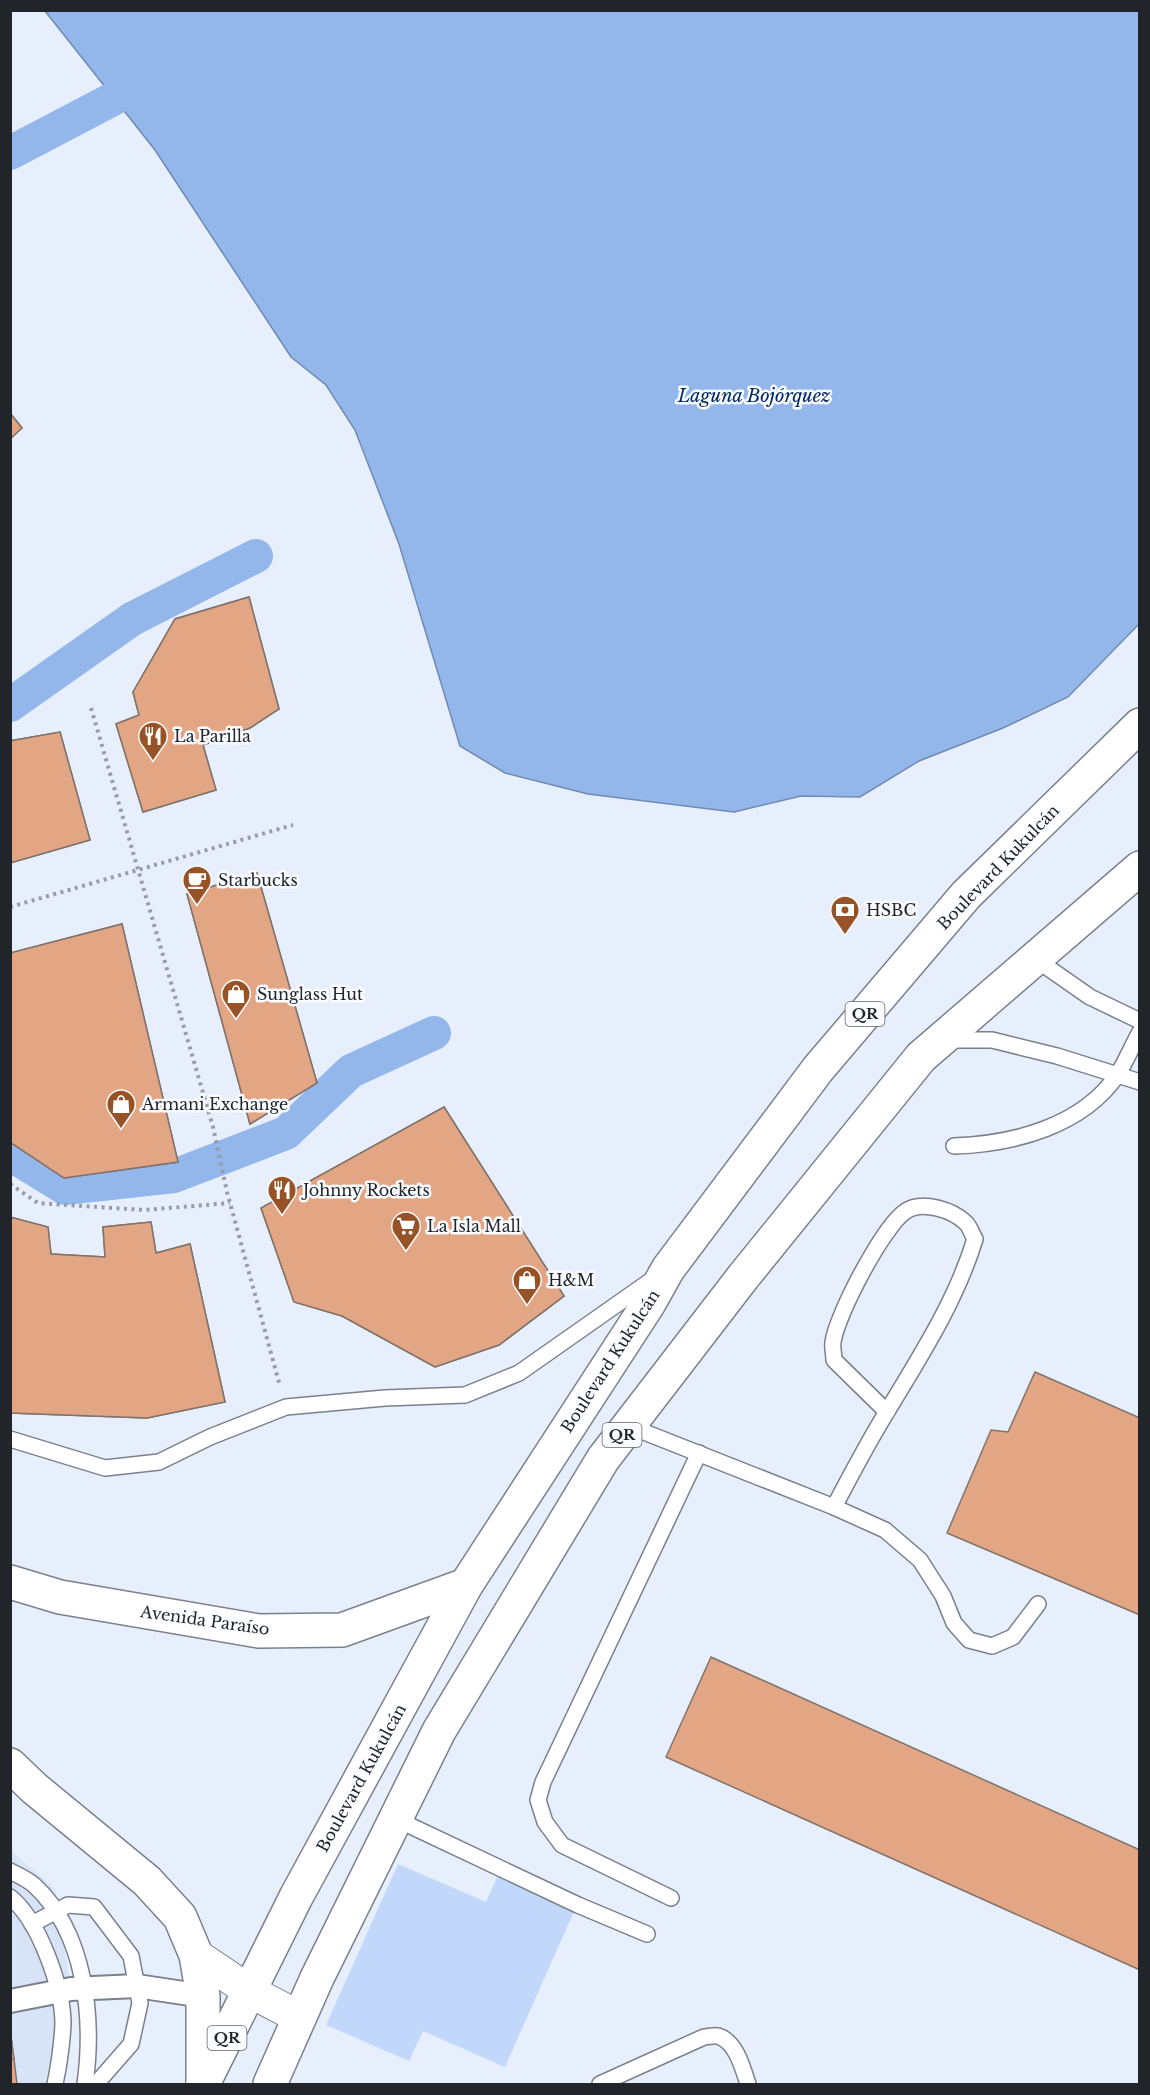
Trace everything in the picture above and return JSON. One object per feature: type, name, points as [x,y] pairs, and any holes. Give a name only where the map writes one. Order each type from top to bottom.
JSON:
[{"type":"main road","name":"Boulevard Kukulcán","points":[[203,2085],[296,1897],[466,1585],[649,1303],[668,1269],[818,1069],[966,895],[1140,724]]},
{"type":"main road","name":"QR","points":[[270,2085],[299,2017],[439,1731],[603,1459],[921,1057],[1140,868]]},
{"type":"main road","name":"Avenida Paraíso","points":[[10,1582],[60,1598],[259,1631],[342,1630],[466,1585]]},
{"type":"main road","points":[[10,1765],[34,1788],[147,1881],[180,1917],[196,1955],[203,1996],[203,2085]]},
{"type":"street","points":[[196,1955],[251,1992],[299,2017]]},
{"type":"street","points":[[10,2001],[57,1992],[137,1986],[203,1996]]},
{"type":"lane","points":[[1034,958],[1090,997],[1140,1021]]},
{"type":"lane","points":[[954,1146],[986,1145],[1024,1136],[1078,1115],[1117,1075],[1140,1032]]},
{"type":"lane","points":[[940,1040],[992,1040],[1058,1056],[1140,1082]]},
{"type":"lane","points":[[834,1507],[887,1412],[922,1356],[965,1273],[975,1239],[966,1223],[944,1210],[922,1206],[908,1209],[894,1220],[844,1310],[832,1342],[834,1360],[887,1412]]},
{"type":"lane","points":[[10,1439],[105,1468],[159,1462],[210,1437],[286,1407],[385,1398],[465,1395],[519,1373],[668,1269]]},
{"type":"lane","points":[[629,1426],[834,1507],[885,1530],[920,1560],[943,1596],[954,1623],[969,1640],[992,1646],[1013,1637],[1038,1604]]},
{"type":"lane","points":[[671,1898],[562,1845],[545,1822],[538,1800],[543,1782],[699,1453]]},
{"type":"lane","points":[[396,1819],[546,1890],[647,1934]]},
{"type":"lane","points":[[10,1870],[33,1884],[54,1911],[67,1933],[84,1989],[89,2029],[84,2085]]},
{"type":"lane","points":[[10,1897],[32,1924],[45,1948],[57,1992],[63,2022],[55,2085]]},
{"type":"lane","points":[[32,1924],[68,1905],[94,1907],[131,1956],[140,2003],[131,2044],[96,2085]]},
{"type":"lane","points":[[600,2085],[704,2037],[718,2036],[730,2044],[742,2066],[748,2085]]},
{"type":"path","points":[[91,708],[213,1126],[227,1192],[286,1407]]},
{"type":"path","points":[[10,907],[139,872],[293,825]]},
{"type":"path","points":[[10,1184],[38,1203],[144,1210],[230,1203]]},
{"type":"shaded area","points":[[10,1850],[55,1889],[71,1989],[58,2021],[45,2084],[11,2084]]},
{"type":"shaded area","points":[[398,1864],[486,1902],[499,1873],[576,1907],[505,2067],[423,2031],[409,2061],[326,2025]]},
{"type":"water","name":"Laguna Bojórquez","points":[[45,11],[1139,11],[1139,624],[1068,697],[1003,728],[919,761],[860,797],[801,796],[734,812],[588,794],[505,773],[460,746],[399,544],[355,430],[326,385],[291,357],[155,150]]},
{"type":"building","points":[[10,413],[22,428],[10,439]]},
{"type":"building","points":[[10,413],[22,428],[10,439]]},
{"type":"building","points":[[249,597],[279,709],[250,728],[203,745],[216,790],[143,812],[116,724],[139,715],[133,692],[175,619]]},
{"type":"building","points":[[249,597],[279,709],[250,728],[203,745],[216,790],[143,812],[116,724],[139,715],[133,692],[175,619]]},
{"type":"building","points":[[60,732],[90,840],[10,863],[10,741]]},
{"type":"building","points":[[60,732],[90,840],[10,863],[10,741]]},
{"type":"building","points":[[257,873],[317,1083],[250,1124],[187,894]]},
{"type":"building","points":[[257,873],[317,1083],[250,1124],[187,894]]},
{"type":"building","points":[[122,924],[178,1162],[64,1178],[10,1142],[10,953]]},
{"type":"building","points":[[122,924],[178,1162],[64,1178],[10,1142],[10,953]]},
{"type":"building","name":"La Isla Mall","points":[[444,1107],[564,1296],[499,1345],[435,1367],[342,1316],[294,1302],[261,1208]]},
{"type":"building","name":"La Isla Mall","points":[[444,1107],[564,1296],[499,1345],[435,1367],[342,1316],[294,1302],[261,1208]]},
{"type":"building","points":[[10,1217],[48,1227],[51,1254],[105,1257],[103,1227],[151,1222],[156,1253],[190,1244],[225,1402],[147,1418],[10,1413]]},
{"type":"building","points":[[10,1217],[48,1227],[51,1254],[105,1257],[103,1227],[151,1222],[156,1253],[190,1244],[225,1402],[147,1418],[10,1413]]},
{"type":"building","points":[[1035,1372],[1140,1418],[1140,1615],[947,1533],[991,1430],[1008,1432]]},
{"type":"building","points":[[711,1657],[1140,1850],[1140,1970],[666,1757]]},
{"type":"building","points":[[10,2030],[14,2059],[17,2084],[10,2084]]},
{"type":"building","points":[[10,2030],[14,2059],[10,2059]]},
{"type":"waterway","points":[[10,153],[113,99]]},
{"type":"waterway","points":[[10,705],[132,619],[256,556]]},
{"type":"waterway","points":[[10,1154],[65,1188],[174,1176],[286,1133],[351,1071],[434,1033]]},
{"type":"place","name":"La Parilla","points":[[153,762]]},
{"type":"place","name":"Starbucks","points":[[197,906]]},
{"type":"place","name":"HSBC","points":[[845,936]]},
{"type":"place","name":"Sunglass Hut","points":[[236,1020]]},
{"type":"place","name":"Armani Exchange","points":[[121,1130]]},
{"type":"place","name":"Johnny Rockets","points":[[282,1216]]},
{"type":"place","name":"La Isla Mall","points":[[406,1252]]},
{"type":"place","name":"H&M","points":[[527,1306]]}]
